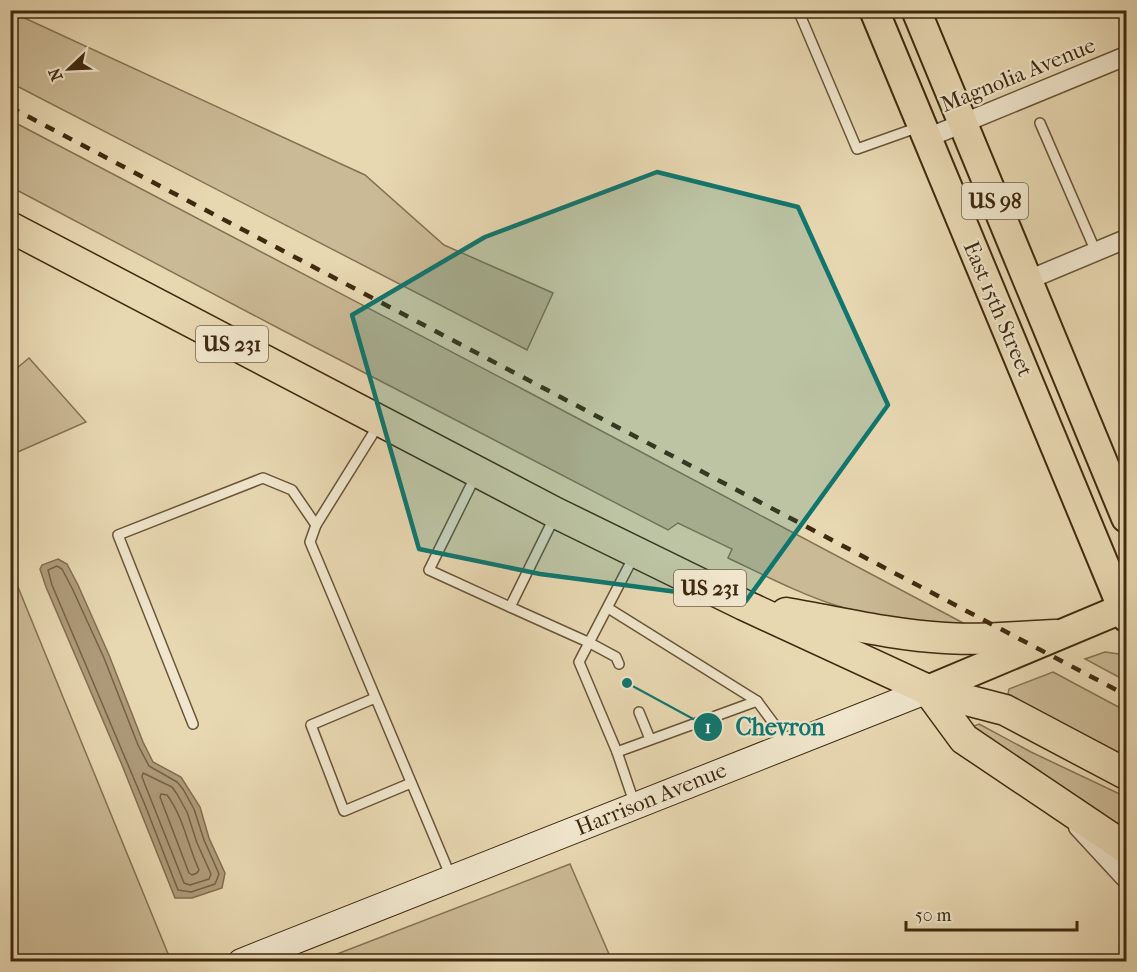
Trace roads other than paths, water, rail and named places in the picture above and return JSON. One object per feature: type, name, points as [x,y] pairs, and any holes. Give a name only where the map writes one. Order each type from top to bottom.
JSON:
[{"type":"highway","name":"US 231","points":[[10,227],[556,513],[744,605],[928,690]]},
{"type":"highway","points":[[744,605],[912,636],[955,639],[1056,635]]},
{"type":"highway","points":[[928,690],[1005,710],[1126,774]]},
{"type":"highway","points":[[928,690],[964,739],[1126,848]]},
{"type":"main road","name":"East 15th Street","points":[[874,10],[1125,610]]},
{"type":"main road","name":"East 15th Street","points":[[916,10],[1126,518]]},
{"type":"main road","points":[[992,295],[1028,280]]},
{"type":"main road","name":"Harrison Avenue","points":[[241,962],[928,690],[1056,635],[1125,610]]},
{"type":"street","name":"Magnolia Avenue","points":[[924,132],[963,124],[1126,56]]},
{"type":"street","points":[[1028,280],[1126,239]]},
{"type":"street","points":[[1048,795],[1126,879]]},
{"type":"lane","points":[[798,10],[857,149],[924,132]]},
{"type":"lane","points":[[1040,123],[1096,252]]},
{"type":"lane","points":[[380,422],[316,525],[310,542],[451,878]]},
{"type":"lane","points":[[477,473],[429,570],[590,643],[616,657],[619,664]]},
{"type":"lane","points":[[193,724],[118,535],[264,478],[292,490],[316,525]]},
{"type":"lane","points":[[510,607],[556,513]]},
{"type":"lane","points":[[635,805],[617,752],[579,662],[636,552]]},
{"type":"lane","points":[[608,608],[757,701],[774,724],[784,746]]},
{"type":"lane","points":[[375,698],[311,725],[344,811],[411,783]]},
{"type":"lane","points":[[617,752],[757,701]]},
{"type":"lane","points":[[639,712],[650,739]]},
{"type":"water","points":[[58,559],[67,564],[78,585],[153,762],[181,777],[200,807],[209,838],[225,873],[222,888],[192,898],[175,898],[122,765],[46,587],[40,569],[42,565]]},
{"type":"railway","points":[[10,107],[1126,695]]},
{"type":"place","name":"Chevron","points":[[627,683]]}]
